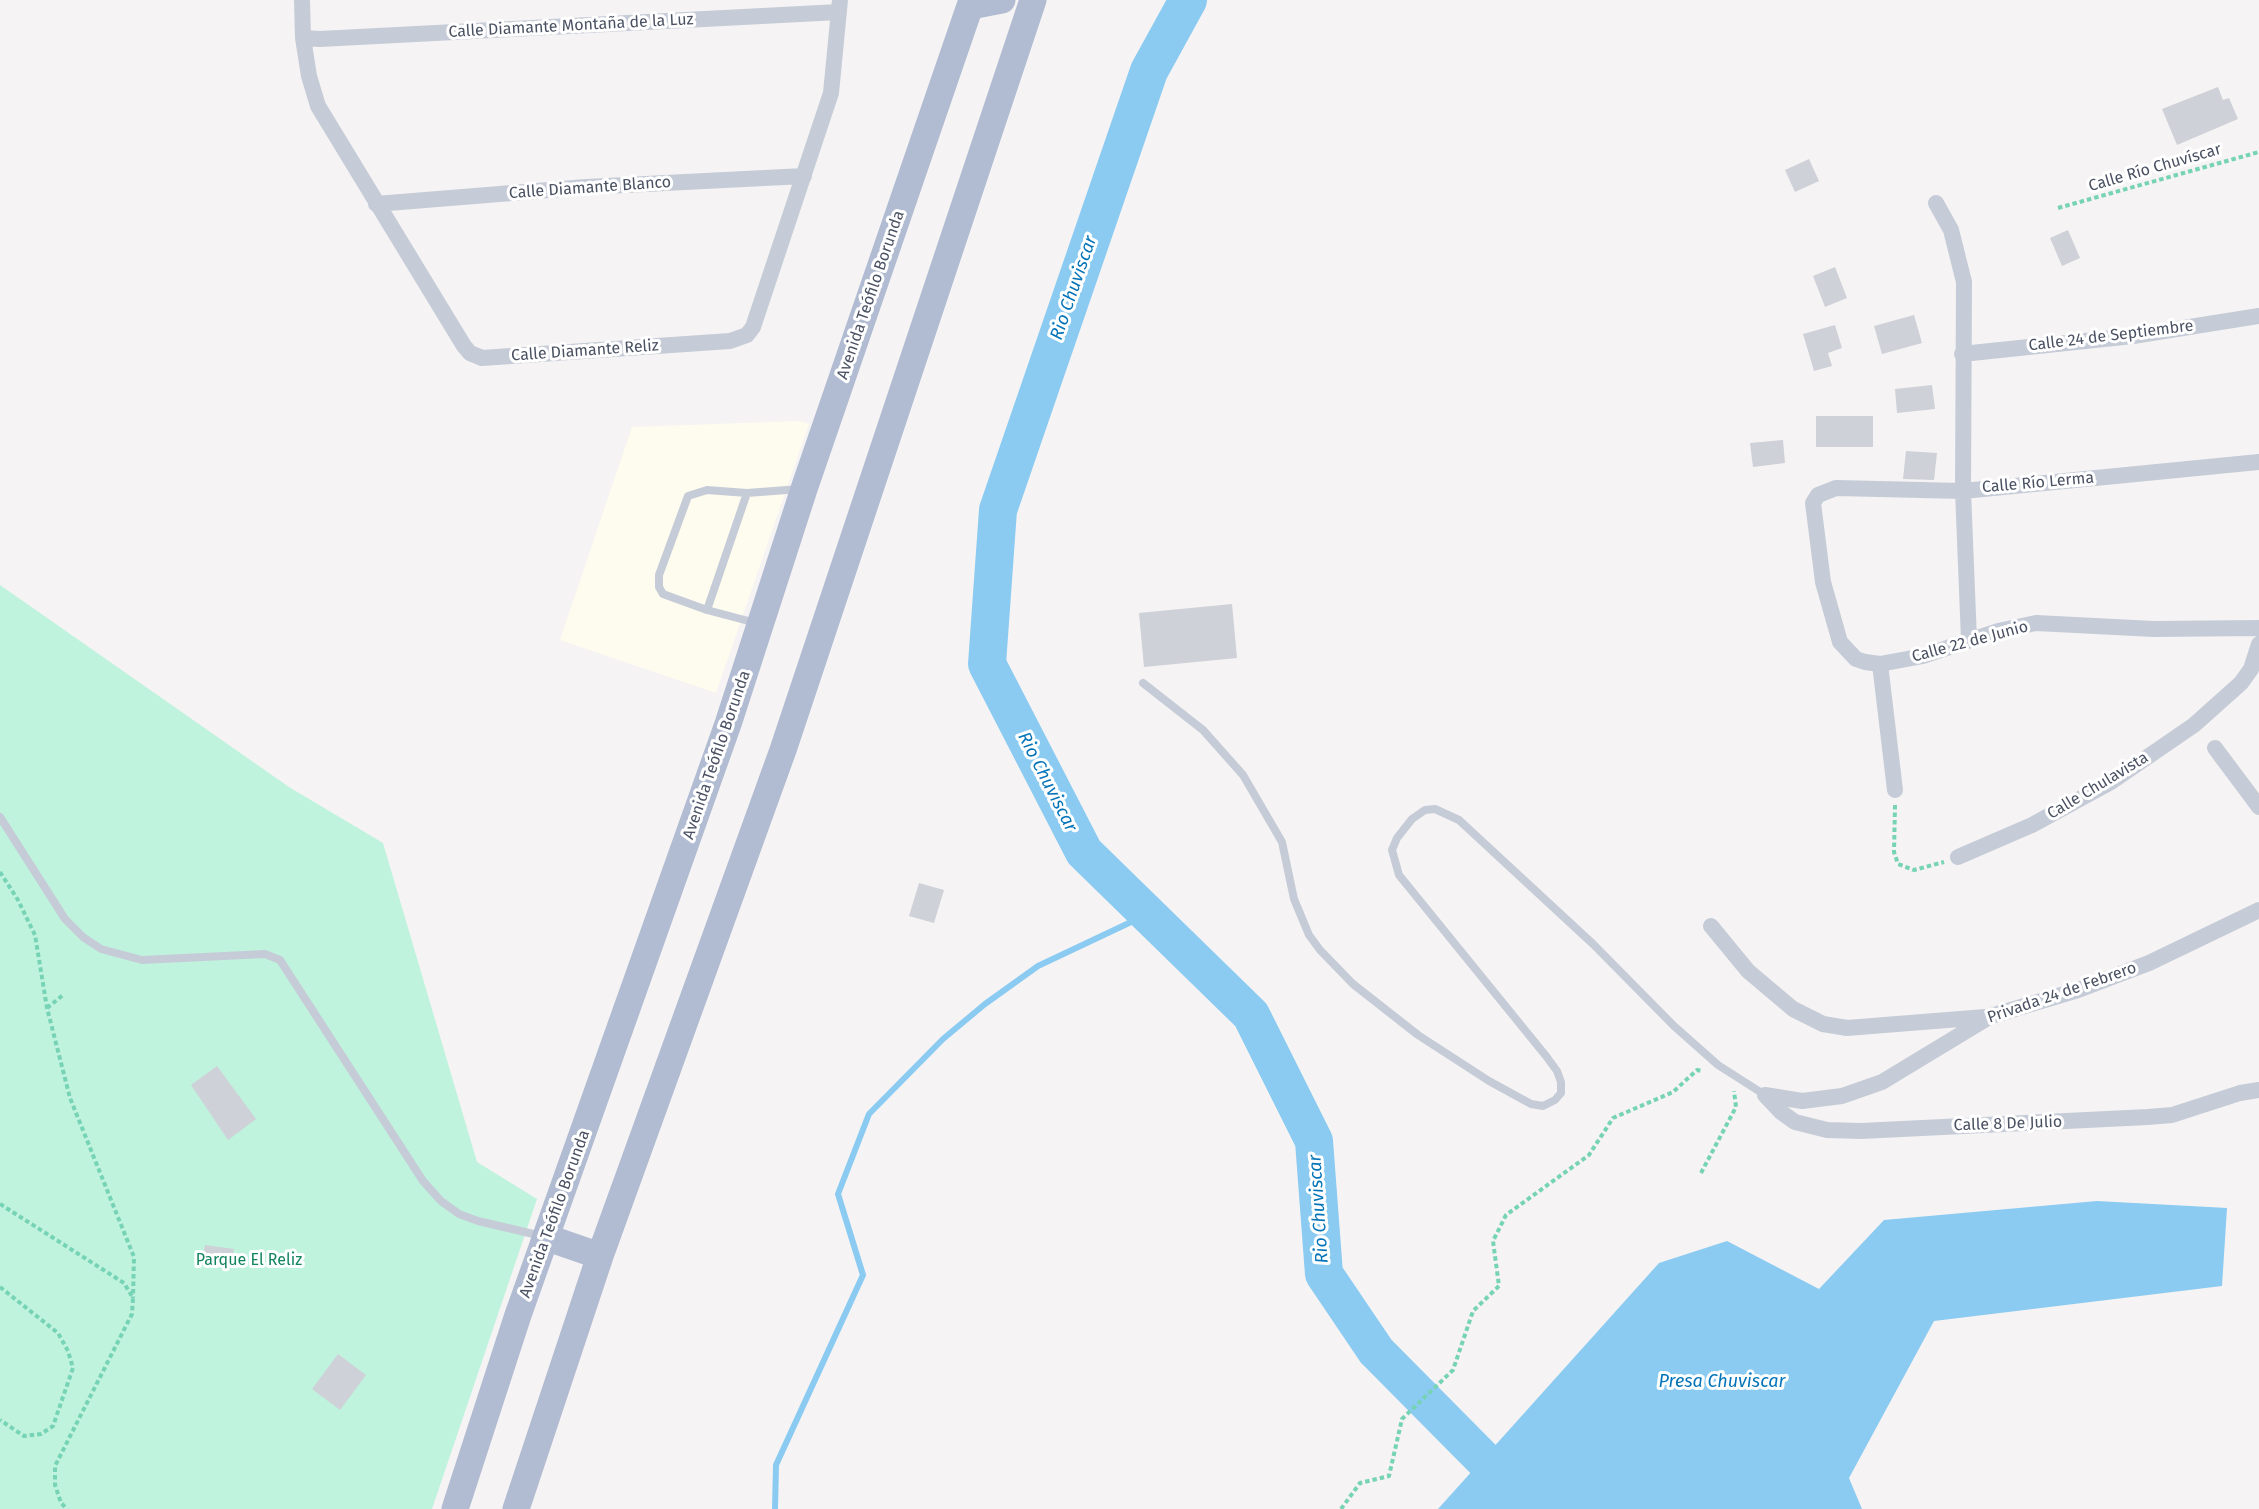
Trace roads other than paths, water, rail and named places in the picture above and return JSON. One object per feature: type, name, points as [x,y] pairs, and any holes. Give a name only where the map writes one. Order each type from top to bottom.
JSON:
[{"type":"main road","points":[[968,2],[1002,0]]},
{"type":"main road","points":[[516,1509],[600,1256],[783,750],[1033,0]]},
{"type":"main road","name":"Avenida Teófilo Borunda","points":[[455,1509],[518,1315],[548,1238],[762,624],[804,489],[968,2]]},
{"type":"main road","points":[[548,1238],[600,1256]]},
{"type":"street","name":"Calle Diamante Reliz","points":[[302,0],[303,38],[309,75],[318,106],[376,204],[468,350],[483,358],[730,341],[743,338],[753,327],[831,93],[839,6]]},
{"type":"street","name":"Calle Diamante Montaña de la Luz","points":[[303,38],[320,39],[839,6]]},
{"type":"street","name":"Calle Diamante Blanco","points":[[376,204],[586,187],[804,176]]},
{"type":"street","points":[[1936,203],[1951,230],[1964,282],[1963,490],[1969,640]]},
{"type":"street","name":"Calle 24 de Septiembre","points":[[1962,354],[2133,336],[2259,316]]},
{"type":"street","name":"Calle Río Lerma","points":[[1880,664],[1856,659],[1840,642],[1823,582],[1813,517],[1813,503],[1818,495],[1827,490],[1858,487],[1963,490],[2259,462]]},
{"type":"street","name":"Calle 22 de Junio","points":[[1880,664],[1944,650],[1998,631],[2036,623],[2154,629],[2259,628]]},
{"type":"street","name":"Calle Chulavista","points":[[1958,857],[2032,825],[2091,792],[2194,725],[2241,683],[2251,669],[2259,644]]},
{"type":"street","points":[[1880,664],[1895,790]]},
{"type":"street","points":[[2215,748],[2259,807]]},
{"type":"street","name":"Privada 24 de Febrero","points":[[1765,1095],[1802,1101],[1842,1096],[1882,1082],[1991,1016],[2078,990],[2149,963],[2259,910]]},
{"type":"street","points":[[1711,926],[1748,970],[1793,1009],[1823,1024],[1847,1028],[1991,1016]]},
{"type":"street","name":"Calle 8 De Julio","points":[[1765,1095],[1781,1113],[1795,1122],[1827,1130],[1861,1131],[2172,1115],[2240,1093],[2259,1090]]},
{"type":"lane","points":[[762,624],[707,610],[663,594],[659,587],[659,575],[688,496],[707,490],[747,493],[804,489]]},
{"type":"lane","points":[[707,610],[747,493]]},
{"type":"lane","points":[[1143,683],[1203,730],[1227,755],[1250,785],[1282,842],[1294,899],[1309,935],[1320,950],[1353,984],[1418,1035],[1490,1082],[1531,1104],[1543,1106],[1555,1100],[1561,1093],[1561,1082],[1546,1056],[1399,875],[1392,850],[1397,838],[1412,819],[1425,810],[1435,810],[1459,820],[1593,944],[1674,1026],[1731,1074],[1765,1095]]},
{"type":"lane","points":[[0,817],[65,919],[83,937],[101,949],[142,960],[265,954],[280,960],[423,1181],[441,1201],[459,1214],[478,1221],[548,1238]]},
{"type":"water","name":"Presa Chuviscar","points":[[2097,1201],[2227,1208],[2222,1286],[1934,1321],[1849,1478],[1862,1509],[1438,1509],[1659,1263],[1727,1241],[1819,1289],[1884,1220]]},
{"type":"waterway","name":"Rio Chuviscar","points":[[1188,0],[1149,71],[998,510],[987,664],[1084,852],[1251,1015],[1314,1141],[1324,1274],[1376,1351],[1483,1459],[1550,1509]]},
{"type":"waterway","points":[[775,1509],[776,1465],[863,1275],[838,1194],[869,1114],[943,1039],[985,1004],[1038,966],[1148,914]]},
{"type":"park label","name":"Parque El Reliz","points":[[249,1261]]}]
